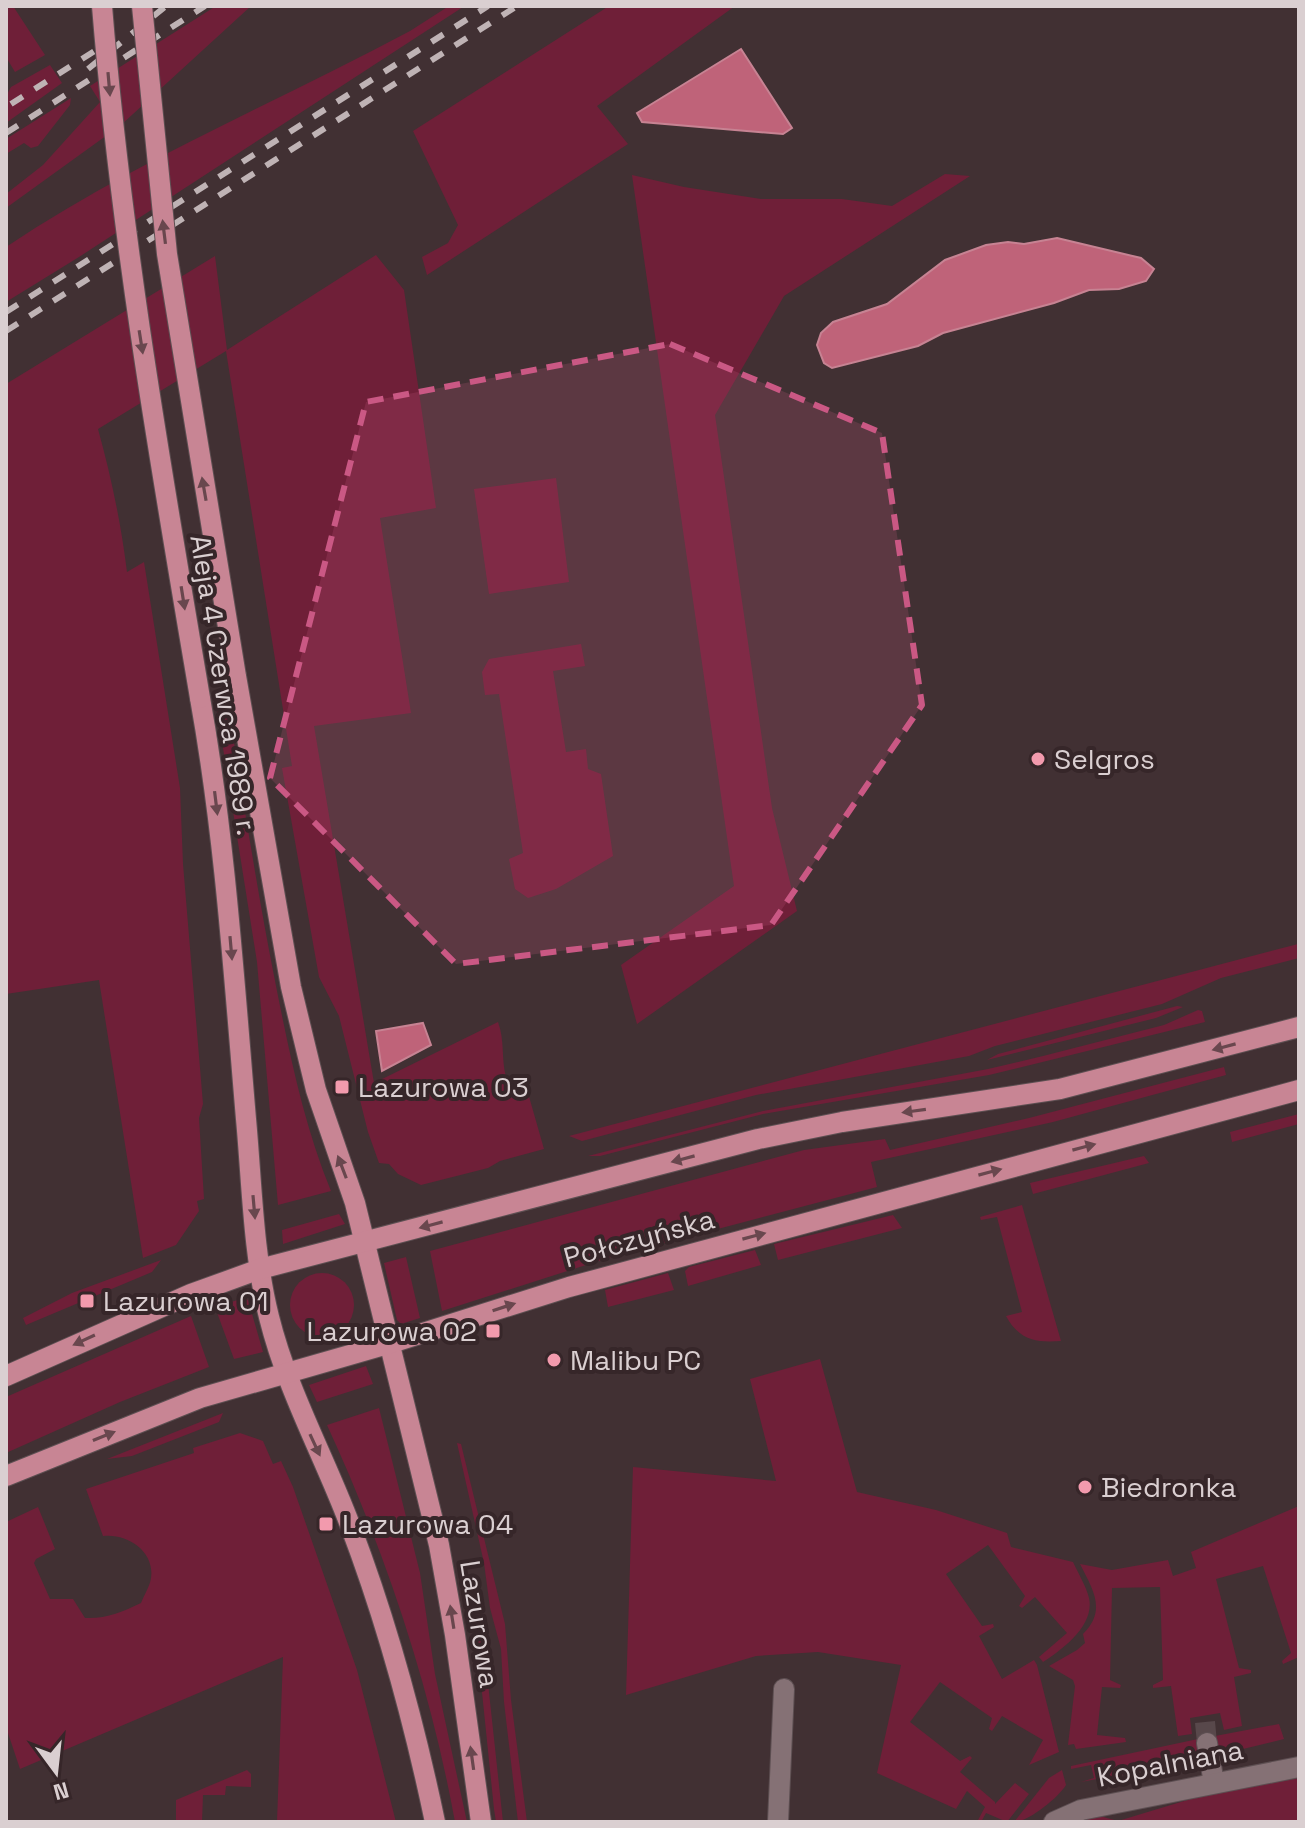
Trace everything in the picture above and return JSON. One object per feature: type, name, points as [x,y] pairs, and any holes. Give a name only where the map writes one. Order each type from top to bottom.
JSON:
[{"type":"main road","name":"Aleja 4 Czerwca 1989 r.","points":[[102,6],[112,119],[134,297],[212,768],[260,1269],[269,1317],[286,1372]]},
{"type":"main road","name":"Aleja 4 Czerwca 1989 r.","points":[[142,6],[167,254],[291,987],[316,1090],[355,1203],[388,1344]]},
{"type":"main road","points":[[6,1376],[191,1294],[260,1269],[758,1139],[842,1122],[1060,1089],[1299,1027]]},
{"type":"main road","name":"Połczyńska","points":[[6,1476],[200,1398],[388,1344],[619,1272],[1299,1090]]},
{"type":"main road","name":"Lazurowa","points":[[388,1344],[439,1545],[481,1822]]},
{"type":"main road","points":[[286,1372],[364,1565],[414,1727],[435,1822]]},
{"type":"street","points":[[778,1822],[784,1689]]},
{"type":"street","points":[[1207,1743],[1214,1783]]},
{"type":"street","name":"Kopalniana","points":[[1054,1822],[1081,1810],[1299,1767]]},
{"type":"highlighted area","points":[[670,344],[882,433],[922,705],[771,925],[456,964],[270,778],[366,402]]},
{"type":"shaded area","points":[[6,6],[13,6],[45,55],[15,72],[6,57]]},
{"type":"shaded area","points":[[216,6],[251,6],[121,125],[6,208],[6,194],[43,165],[100,102],[90,86]]},
{"type":"shaded area","points":[[449,6],[463,7],[6,302],[6,247],[154,160],[410,31]]},
{"type":"shaded area","points":[[609,6],[735,6],[597,106],[628,144],[427,275],[422,257],[448,243],[458,225],[413,131]]},
{"type":"shaded area","points":[[741,49],[792,128],[783,134],[642,122],[637,113]]},
{"type":"shaded area","points":[[50,65],[62,83],[6,123],[6,96],[11,87]]},
{"type":"shaded area","points":[[71,98],[70,105],[38,146],[31,148],[24,143],[6,154],[6,139]]},
{"type":"shaded area","points":[[945,174],[970,176],[784,296],[715,415],[772,808],[797,911],[637,1024],[621,965],[734,886],[632,175],[761,199],[842,199],[892,206]]},
{"type":"shaded area","points":[[1057,238],[1141,258],[1154,269],[1146,281],[1119,289],[1089,290],[1054,303],[943,333],[918,346],[832,368],[824,363],[817,345],[821,333],[833,322],[887,304],[945,260],[986,245],[1008,242],[1024,244]]},
{"type":"shaded area","points":[[376,255],[404,290],[436,508],[380,518],[411,713],[314,726],[374,1083],[498,1022],[506,1077],[515,1082],[524,1079],[544,1149],[500,1161],[488,1168],[421,1185],[398,1174],[389,1164],[379,1163],[368,1132],[339,1016],[319,977],[282,768],[292,766],[226,351],[98,429],[115,500],[127,572],[144,562],[180,788],[183,864],[203,1104],[199,1118],[204,1199],[197,1201],[199,1211],[176,1245],[143,1258],[99,980],[6,994],[6,384],[215,256],[227,350]]},
{"type":"shaded area","points":[[556,478],[569,582],[489,594],[474,489]]},
{"type":"shaded area","points":[[581,644],[585,666],[553,671],[566,752],[586,749],[588,769],[601,774],[613,856],[556,889],[528,898],[515,889],[509,859],[523,853],[499,694],[485,695],[482,672],[489,659]]},
{"type":"shaded area","points":[[227,698],[256,878],[287,1038],[305,1116],[331,1191],[278,1205],[257,962],[216,704]]},
{"type":"shaded area","points":[[1298,944],[1299,958],[1221,978],[1162,1004],[995,1046],[969,1056],[756,1095],[582,1141],[569,1136]]},
{"type":"shaded area","points":[[1177,1006],[1183,1007],[1156,1018],[987,1060],[998,1054]]},
{"type":"shaded area","points":[[1202,1011],[1205,1022],[989,1075],[763,1114],[600,1156],[588,1156],[763,1111],[1043,1056],[1164,1025]]},
{"type":"shaded area","points":[[423,1023],[431,1045],[382,1071],[376,1031]]},
{"type":"shaded area","points":[[1224,1067],[1226,1075],[1053,1122],[871,1162],[877,1187],[608,1258],[442,1311],[430,1251],[804,1150],[885,1139],[890,1150],[1029,1118]]},
{"type":"shaded area","points":[[1299,1114],[1299,1124],[1232,1142],[1230,1132]]},
{"type":"shaded area","points":[[1144,1156],[1149,1163],[1033,1194],[1030,1183]]},
{"type":"shaded area","points":[[1022,1205],[1061,1341],[1029,1338],[1017,1330],[1006,1316],[1022,1312],[997,1217],[981,1220],[980,1217]]},
{"type":"shaded area","points":[[339,1214],[345,1224],[283,1244],[282,1230]]},
{"type":"shaded area","points":[[893,1215],[902,1228],[778,1260],[774,1244]]},
{"type":"shaded area","points":[[755,1250],[761,1265],[688,1286],[685,1271],[689,1267]]},
{"type":"shaded area","points":[[406,1257],[420,1318],[401,1324],[397,1320],[384,1263]]},
{"type":"shaded area","points":[[161,1260],[152,1272],[26,1325],[23,1318],[72,1293]]},
{"type":"shaded area","points":[[316,1273],[328,1273],[345,1282],[352,1293],[352,1317],[345,1328],[328,1337],[316,1337],[304,1332],[295,1323],[290,1311],[290,1299],[295,1287],[304,1278]]},
{"type":"shaded area","points":[[668,1273],[674,1290],[608,1307],[605,1290]]},
{"type":"shaded area","points":[[244,1298],[248,1300],[263,1352],[234,1359],[215,1307]]},
{"type":"shaded area","points":[[191,1316],[209,1367],[120,1402],[6,1453],[6,1397]]},
{"type":"shaded area","points":[[820,1359],[857,1492],[936,1510],[1007,1533],[1011,1547],[1073,1562],[1086,1589],[1090,1608],[1082,1627],[1068,1643],[1043,1662],[1039,1657],[1067,1633],[1035,1597],[1022,1608],[1019,1606],[1025,1596],[988,1545],[946,1574],[982,1626],[993,1624],[994,1627],[979,1636],[1002,1679],[1034,1660],[1059,1752],[1029,1765],[1043,1740],[1002,1716],[992,1731],[989,1729],[992,1718],[940,1682],[910,1722],[960,1761],[970,1756],[972,1758],[960,1772],[995,1804],[1015,1783],[1029,1794],[1007,1822],[986,1813],[981,1822],[977,1822],[985,1807],[967,1791],[956,1809],[877,1773],[901,1665],[818,1652],[756,1656],[626,1695],[633,1467],[776,1481],[750,1379]]},
{"type":"shaded area","points":[[366,1366],[373,1384],[317,1402],[309,1385]]},
{"type":"shaded area","points":[[379,1408],[420,1573],[435,1674],[467,1822],[455,1822],[433,1720],[403,1619],[368,1521],[327,1425]]},
{"type":"shaded area","points":[[223,1413],[219,1422],[132,1456],[107,1459]]},
{"type":"shaded area","points":[[240,1433],[263,1441],[273,1464],[281,1461],[293,1487],[357,1670],[396,1822],[277,1822],[283,1657],[20,1769],[6,1727],[6,1522],[38,1507],[55,1549],[34,1563],[50,1599],[73,1599],[85,1618],[120,1612],[141,1603],[150,1581],[149,1560],[130,1541],[103,1536],[86,1489],[194,1453],[193,1448]]},
{"type":"shaded area","points":[[457,1443],[461,1444],[505,1624],[511,1700],[527,1822],[518,1822],[501,1649]]},
{"type":"shaded area","points":[[1299,1506],[1299,1657],[1283,1664],[1282,1661],[1291,1653],[1263,1566],[1216,1579],[1239,1668],[1251,1670],[1251,1673],[1234,1677],[1242,1726],[1224,1730],[1220,1713],[1190,1718],[1192,1734],[1178,1736],[1171,1686],[1153,1688],[1163,1680],[1160,1587],[1112,1588],[1110,1680],[1121,1685],[1120,1688],[1102,1687],[1097,1735],[1125,1738],[1126,1742],[1076,1749],[1074,1744],[1068,1745],[1075,1686],[1073,1680],[1049,1666],[1085,1643],[1083,1634],[1094,1617],[1095,1600],[1080,1564],[1112,1570],[1168,1560],[1173,1576],[1196,1568],[1191,1552]]},
{"type":"shaded area","points":[[479,1623],[503,1822],[496,1822],[494,1809],[475,1624]]},
{"type":"shaded area","points":[[1279,1724],[1284,1739],[1218,1755],[1215,1736]]},
{"type":"shaded area","points":[[1198,1739],[1201,1758],[1198,1760],[1081,1782],[1094,1778],[1091,1765],[1071,1769],[1071,1766]]},
{"type":"shaded area","points":[[247,1770],[251,1774],[251,1787],[226,1786],[225,1795],[203,1795],[202,1822],[176,1822],[176,1800]]},
{"type":"shaded area","points":[[1062,1770],[1066,1785],[1062,1790],[1034,1814],[1014,1822],[1049,1778]]},
{"type":"shaded area","points":[[1299,1778],[1299,1822],[1088,1822],[1086,1818],[1096,1815],[1118,1821],[1204,1795]]},
{"type":"tunnel","points":[[1205,1722],[1207,1743]]},
{"type":"railway","points":[[88,69],[166,6]]},
{"type":"railway","points":[[6,133],[205,6]]},
{"type":"railway","points":[[6,312],[488,6]]},
{"type":"railway","points":[[6,331],[517,6]]},
{"type":"railway","points":[[11,104],[101,47]]},
{"type":"place","name":"Selgros","points":[[1038,759]]},
{"type":"place","name":"Lazurowa 03","points":[[342,1087]]},
{"type":"place","name":"Lazurowa 01","points":[[87,1301]]},
{"type":"place","name":"Lazurowa 02","points":[[493,1331]]},
{"type":"place","name":"Malibu PC","points":[[554,1360]]},
{"type":"place","name":"Biedronka","points":[[1085,1487]]},
{"type":"place","name":"Lazurowa 04","points":[[326,1524]]}]
